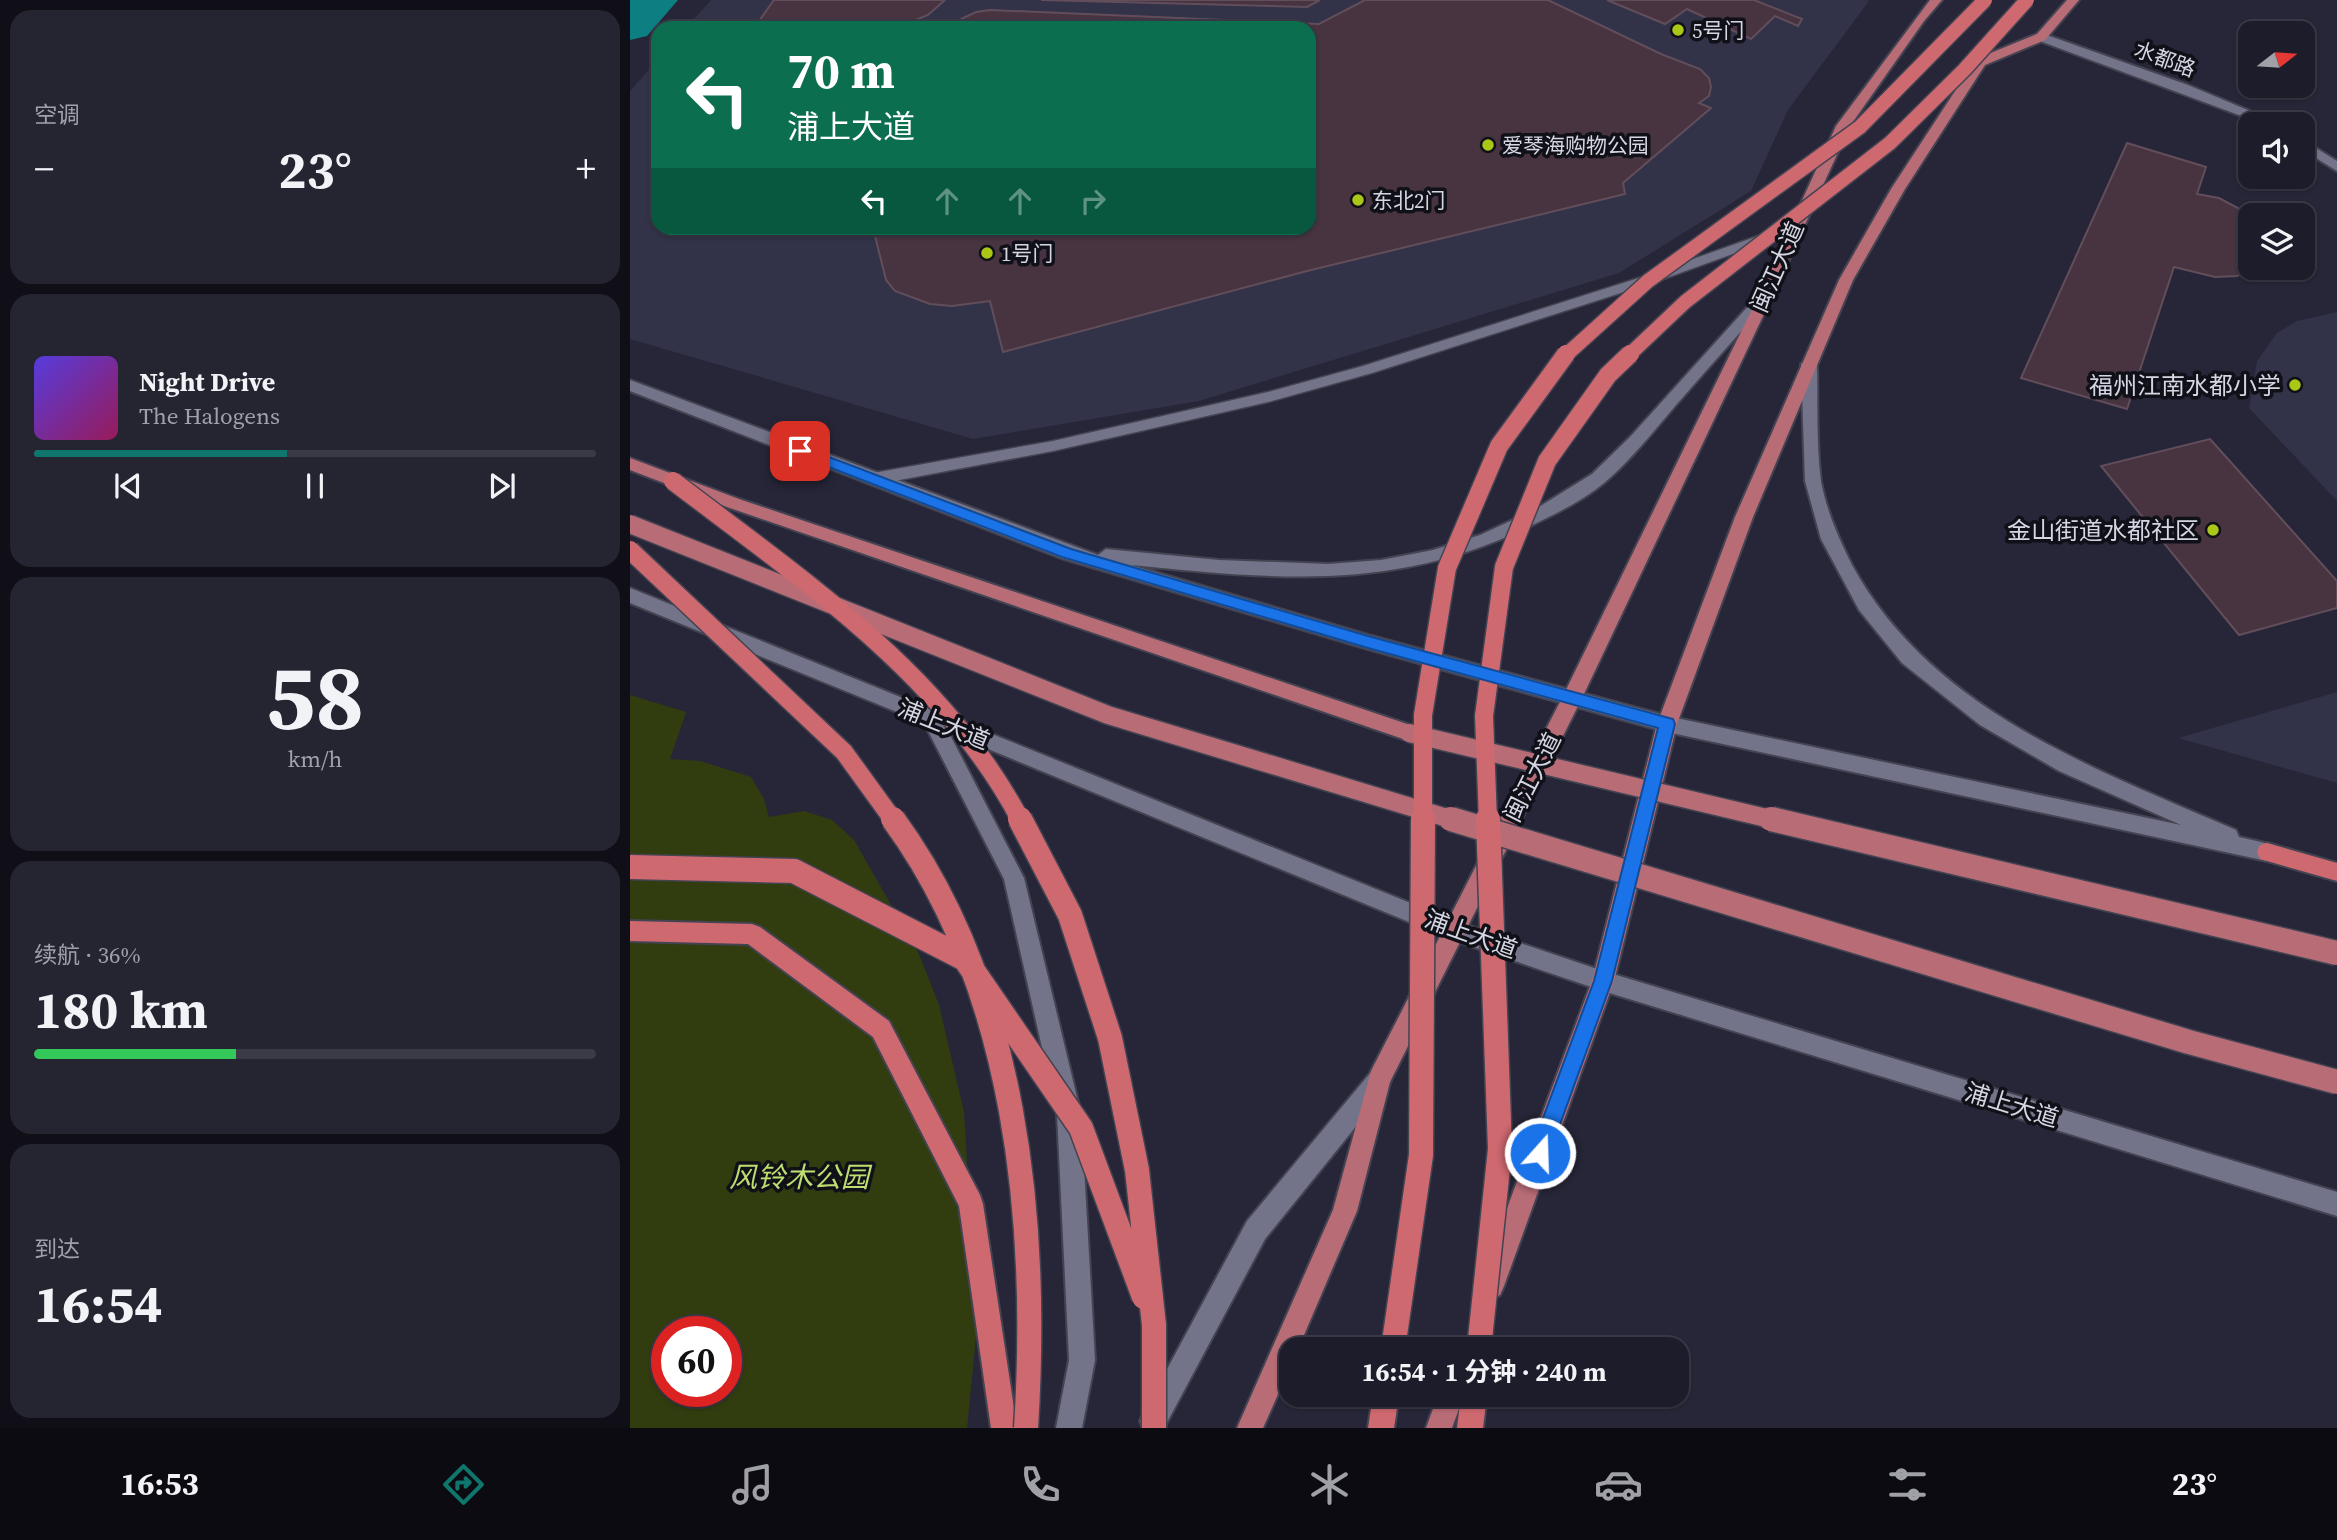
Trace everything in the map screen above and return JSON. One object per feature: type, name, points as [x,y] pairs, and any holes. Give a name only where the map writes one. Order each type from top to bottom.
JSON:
[{"type":"highway","points":[[1394,1337],[1421,1155],[1423,715],[1447,568],[1499,446],[1567,353],[1648,281],[1860,128],[1985,0]]},
{"type":"highway","points":[[1480,1337],[1500,1149],[1484,716],[1504,567],[1547,461],[1608,375],[1685,302],[1890,142],[1964,71],[2027,0]]},
{"type":"highway","points":[[673,481],[860,625],[945,710],[1010,800],[1070,915],[1110,1038],[1137,1170],[1154,1325],[1152,1428]]},
{"type":"highway","points":[[630,550],[844,752],[917,852],[970,958],[1003,1073],[1024,1205],[1031,1347],[1026,1428]]},
{"type":"highway","points":[[2267,852],[2337,870]]},
{"type":"highway","points":[[630,867],[794,871],[965,959],[1081,1128],[1154,1325]]},
{"type":"highway","points":[[630,931],[752,934],[881,1029],[971,1204],[1004,1428]]},
{"type":"highway","points":[[1381,1428],[1384,1407]]},
{"type":"highway","points":[[1470,1428],[1473,1407]]},
{"type":"main road","name":"闽江大道","points":[[1250,1428],[1345,1211],[1379,1079],[1573,696],[1766,295],[1795,226],[1843,126],[1898,47],[1936,0]]},
{"type":"main road","points":[[1472,1337],[1603,981],[1667,724],[1744,517],[1846,280],[1922,150],[1980,62],[2041,37],[2073,0]]},
{"type":"main road","name":"水都路","points":[[2041,37],[2244,112]]},
{"type":"main road","points":[[2315,152],[2337,167]]},
{"type":"main road","points":[[1068,553],[1298,572],[1352,571],[1406,563],[1494,537],[1528,521],[1596,480],[1636,440],[1766,295]]},
{"type":"main road","points":[[1809,364],[1813,481],[1830,539],[1866,605],[1909,658],[1987,719],[2066,765],[2267,852]]},
{"type":"main road","points":[[630,385],[1068,553],[1368,642],[1573,696],[1667,724],[2267,852]]},
{"type":"main road","points":[[630,464],[1409,733],[2337,953]]},
{"type":"main road","points":[[630,524],[1108,715],[2189,1042],[2337,1082]]},
{"type":"main road","name":"浦上大道","points":[[630,595],[1453,930],[1603,981],[2337,1204]]},
{"type":"main road","points":[[932,720],[1014,878],[1069,1114],[1082,1360],[1069,1428]]},
{"type":"main road","points":[[1152,1428],[1256,1230],[1379,1079]]},
{"type":"main road","points":[[1439,1428],[1447,1407]]},
{"type":"lane","points":[[873,479],[1053,446],[1343,377],[1650,279],[1795,226]]},
{"type":"shaded area","name":"爱琴海购物公园","points":[[711,0],[1869,1],[1788,110],[1751,191],[1619,273],[1199,401],[973,439],[630,339],[630,91],[651,67],[651,235],[1316,235],[1316,21],[692,21]]},
{"type":"shaded area","name":"福州江南水都小学","points":[[2337,312],[2337,501],[2249,408],[2257,361],[2277,333],[2297,321]]},
{"type":"shaded area","points":[[2337,692],[2337,783],[2178,738]]},
{"type":"green space","name":"风铃木公园","points":[[630,695],[686,712],[670,759],[700,761],[751,777],[764,799],[769,817],[804,811],[832,820],[854,840],[919,954],[939,1005],[964,1112],[977,1327],[967,1428],[630,1428]]},
{"type":"building","points":[[774,0],[945,0],[928,15],[913,21],[759,21]]},
{"type":"building","points":[[1041,0],[1320,0],[1307,7]]},
{"type":"building","name":"爱琴海购物公园","points":[[1365,0],[1548,0],[1661,54],[1700,69],[1709,78],[1711,87],[1709,96],[1699,103],[1711,108],[1623,183],[1625,194],[1307,271],[1003,352],[990,301],[952,306],[930,304],[895,291],[886,280],[875,235],[1316,235],[1316,24]]},
{"type":"building","points":[[1607,0],[1754,0],[1802,19],[1798,26],[1775,16],[1751,39],[1687,9],[1665,24]]},
{"type":"building","name":"爱琴海购物公园","points":[[990,10],[1248,21],[960,21],[976,12]]},
{"type":"building","points":[[2127,143],[2206,167],[2197,194],[2219,198],[2238,208],[2238,276],[2215,277],[2174,267],[2127,409],[2021,378]]},
{"type":"building","points":[[2210,439],[2337,581],[2337,608],[2239,635],[2101,466]]},
{"type":"waterway","points":[[630,26],[655,0]]},
{"type":"place","name":"5号门","points":[[1678,30]]},
{"type":"place","name":"爱琴海购物公园","points":[[1488,145]]},
{"type":"place","name":"东北2门","points":[[1358,200]]},
{"type":"place","name":"1号门","points":[[987,253]]},
{"type":"place","name":"福州江南水都小学","points":[[2295,385]]},
{"type":"place","name":"金山街道水都社区","points":[[2213,530]]},
{"type":"route","points":[[800,451],[1068,553],[1368,642],[1573,696],[1667,724],[1603,981],[1540,1153]]}]
